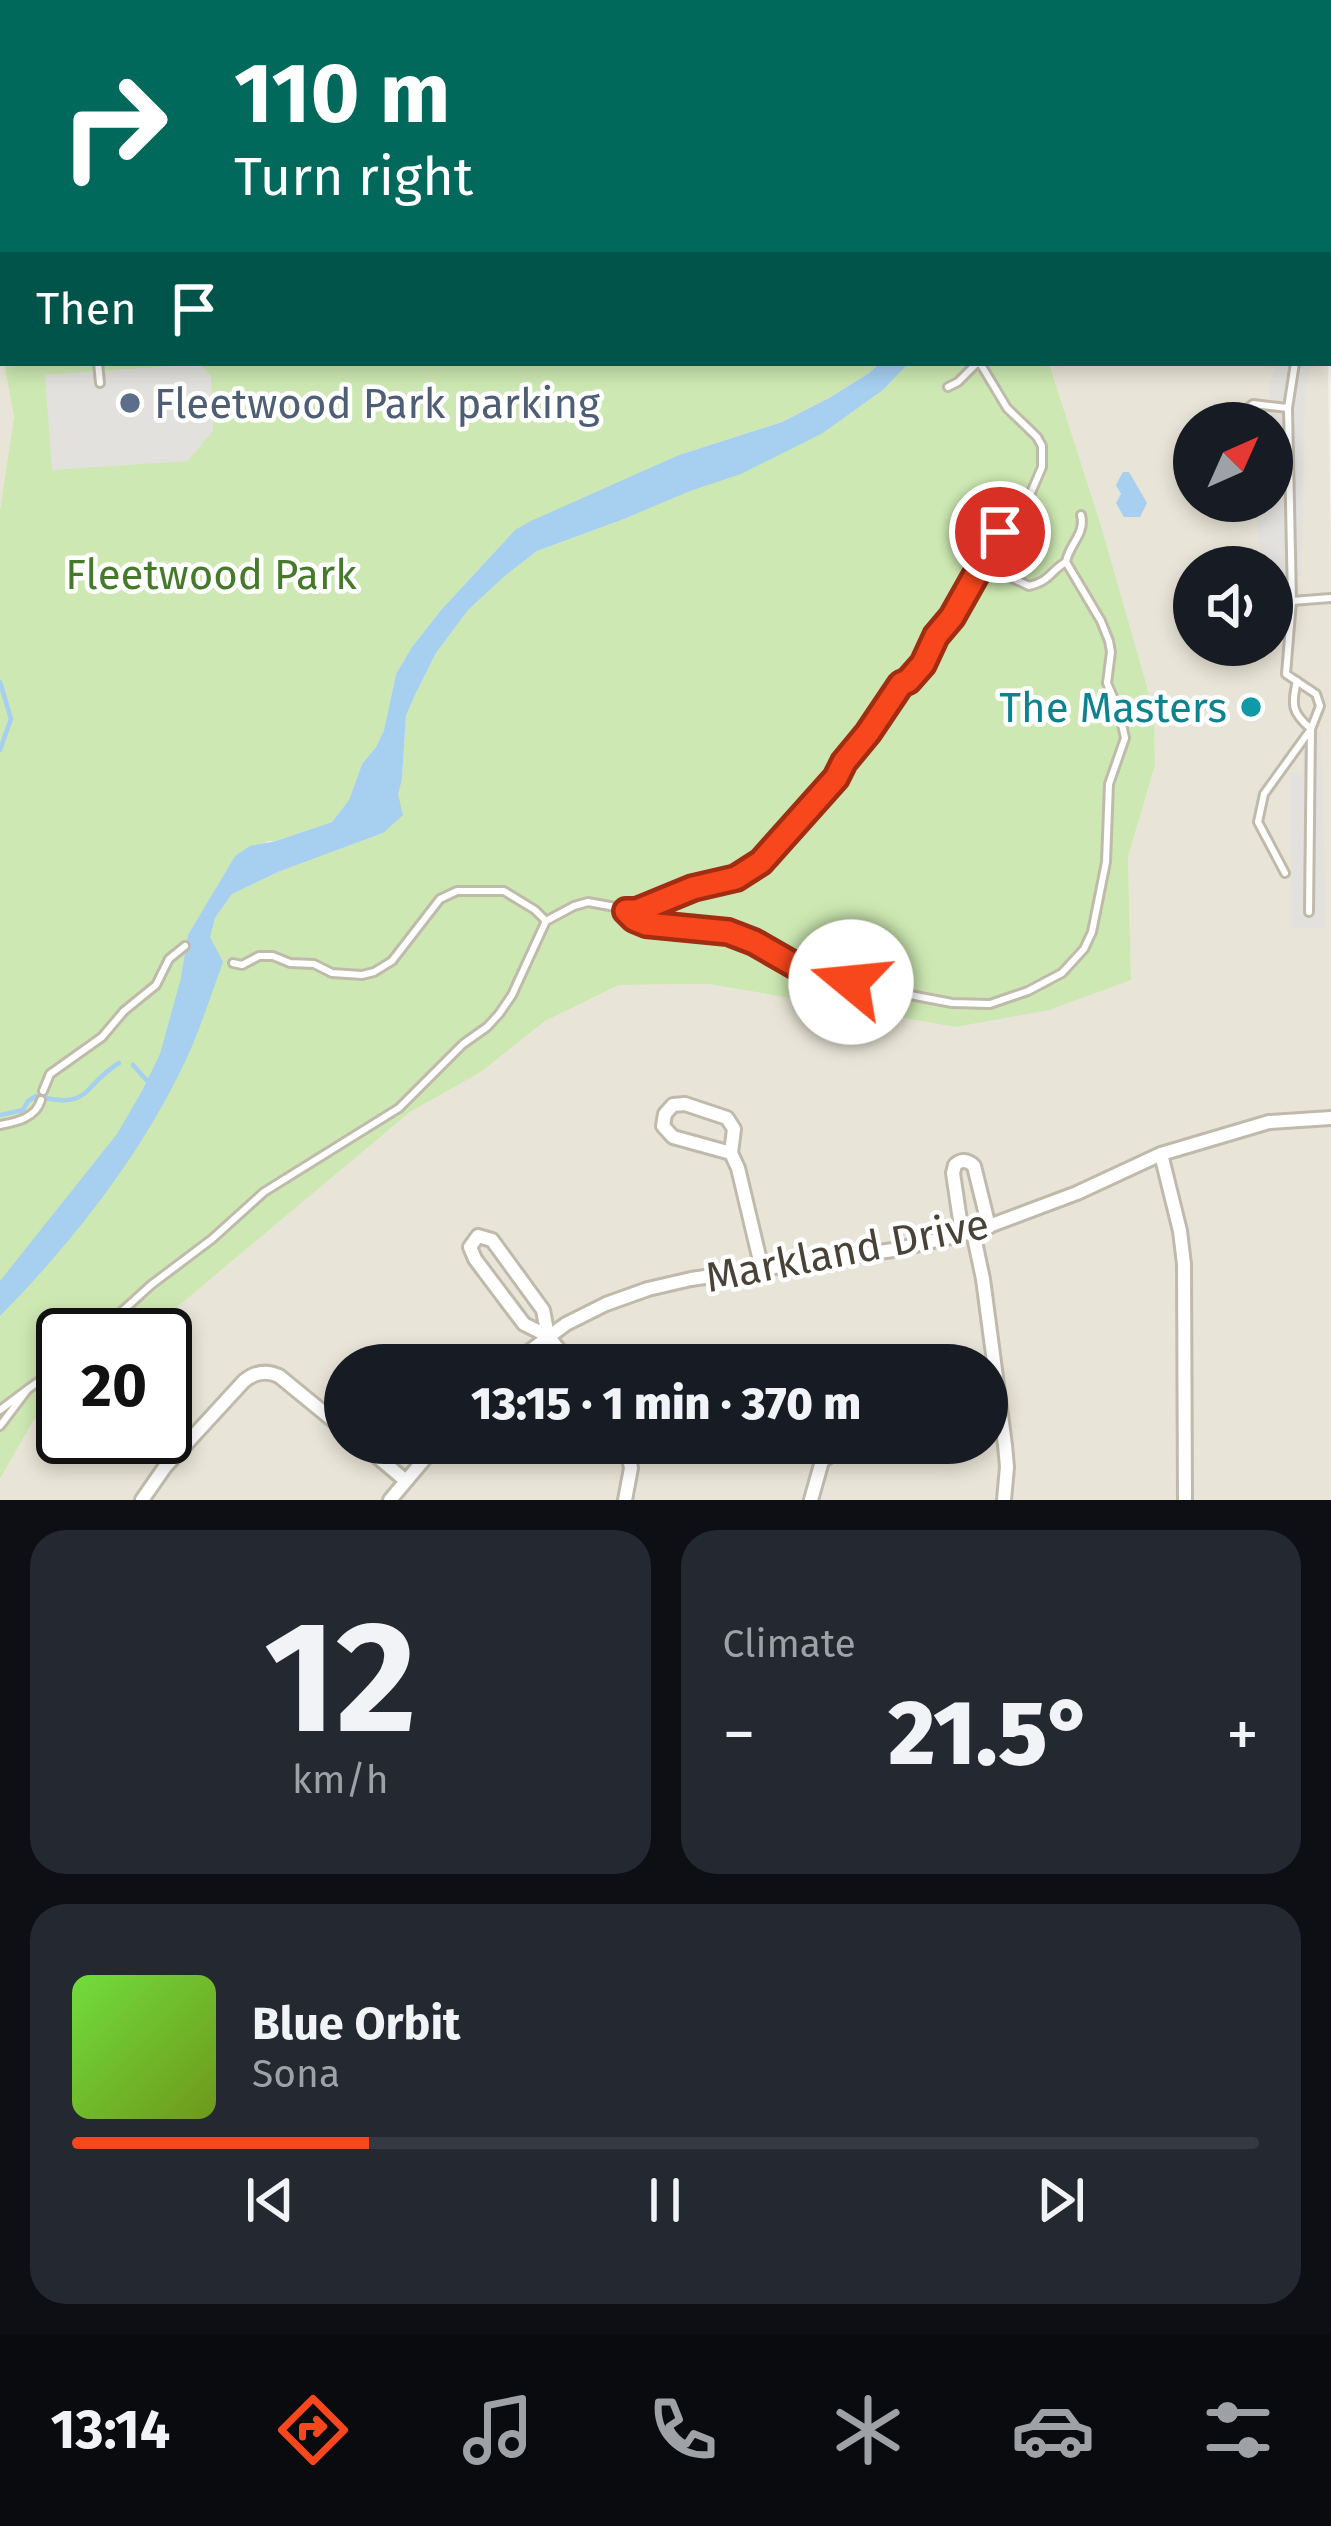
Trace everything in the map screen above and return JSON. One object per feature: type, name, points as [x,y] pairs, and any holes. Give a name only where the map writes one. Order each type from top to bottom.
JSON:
[{"type":"street","points":[[731,1153],[673,1137],[664,1129],[664,1114],[682,1104],[727,1118],[734,1129],[731,1153],[762,1269]]},
{"type":"street","name":"Markland Drive","points":[[538,1344],[606,1304],[648,1289],[893,1250],[968,1233],[1077,1193],[1161,1154],[1269,1122],[1331,1118]]},
{"type":"street","points":[[1161,1154],[1184,1264],[1185,1500]]},
{"type":"street","points":[[988,1344],[982,1279],[953,1169],[960,1161],[974,1166],[989,1227]]},
{"type":"street","points":[[548,1336],[543,1310],[494,1244],[484,1235],[473,1239],[470,1252],[524,1324],[554,1344]]},
{"type":"street","points":[[142,1500],[165,1467],[244,1382],[258,1373],[279,1376],[324,1413]]},
{"type":"street","points":[[386,1464],[406,1481]]},
{"type":"street","points":[[390,1500],[420,1464]]},
{"type":"street","points":[[625,1500],[630,1464]]},
{"type":"street","points":[[811,1500],[821,1464]]},
{"type":"street","points":[[1004,1500],[1006,1464]]},
{"type":"lane","points":[[98,366],[100,383]]},
{"type":"lane","points":[[948,387],[976,366]]},
{"type":"lane","points":[[126,1308],[264,1192],[399,1108],[463,1044],[487,1028],[512,995],[546,921],[588,902],[637,911],[693,888],[736,878],[761,862],[825,792],[901,684],[923,664],[1000,532],[1030,495],[1042,467],[1042,446],[1007,408],[982,366]]},
{"type":"lane","points":[[1289,402],[1295,366]]},
{"type":"lane","points":[[979,572],[999,572],[1030,586],[1042,583],[1066,562],[1068,550],[1082,532],[1081,515]]},
{"type":"lane","points":[[626,911],[646,924],[728,932],[826,979],[926,1000],[989,1004],[1062,973],[1092,932],[1106,862],[1109,784],[1125,738],[1107,683],[1111,652],[1106,631],[1066,562]]},
{"type":"lane","points":[[1293,601],[1331,598]]},
{"type":"lane","points":[[1285,873],[1258,822],[1264,794],[1311,729],[1320,706],[1316,694],[1286,674],[1287,666]]},
{"type":"lane","points":[[1297,681],[1292,704],[1295,716],[1311,729]]},
{"type":"lane","points":[[1309,912],[1311,729]]},
{"type":"lane","points":[[233,963],[273,956],[290,963],[314,964],[332,973],[374,971],[392,961],[440,899],[457,890],[504,891],[546,921]]},
{"type":"lane","points":[[0,1125],[36,1111],[50,1074],[93,1044],[156,985],[169,959],[184,946]]},
{"type":"lane","points":[[0,1410],[36,1383]]},
{"type":"lane","points":[[0,1426],[28,1389]]},
{"type":"shaded area","points":[[0,366],[4,366],[14,417],[0,510]]},
{"type":"shaded area","name":"Fleetwood Park parking","points":[[201,366],[211,376],[213,431],[188,461],[52,470],[45,375]]},
{"type":"shaded area","points":[[1050,366],[1328,366],[1331,1500],[0,1500],[0,1479],[36,1419],[36,1464],[192,1464],[192,1308],[176,1308],[410,1112],[481,1072],[545,1021],[619,985],[709,984],[955,1027],[1131,980],[1128,857],[1155,765],[1154,719],[1102,529]]},
{"type":"shaded area","points":[[1277,366],[1311,366],[1305,389],[1302,577],[1293,576],[1293,546],[1260,546],[1256,522],[1293,522],[1293,402],[1269,402],[1269,383]]},
{"type":"shaded area","points":[[1302,732],[1321,732],[1326,928],[1292,928],[1290,772],[1303,773]]},
{"type":"green space","name":"Fleetwood Park","points":[[5,366],[877,366],[782,422],[679,455],[515,530],[412,647],[396,674],[384,730],[362,764],[349,800],[332,822],[235,856],[189,934],[209,937],[215,918],[232,894],[383,833],[402,779],[406,716],[436,653],[468,610],[537,551],[624,519],[823,433],[883,390],[906,366],[1050,366],[1102,529],[1154,719],[1155,765],[1128,857],[1131,980],[1049,1010],[955,1027],[709,984],[619,985],[545,1021],[481,1072],[410,1112],[176,1308],[36,1308],[36,1419],[0,1479],[0,510],[14,417]]},
{"type":"water","points":[[877,366],[906,366],[883,390],[823,433],[741,474],[537,551],[468,610],[436,653],[406,716],[398,794],[403,815],[383,833],[232,894],[215,918],[210,937],[223,962],[191,1048],[161,1109],[98,1203],[0,1316],[0,1281],[117,1134],[142,1091],[160,1054],[188,935],[235,856],[250,846],[332,822],[349,800],[362,764],[384,730],[396,674],[441,610],[515,530],[531,521],[679,455],[782,422]]},
{"type":"water","points":[[1123,472],[1129,472],[1147,503],[1140,517],[1124,517],[1116,503],[1121,494],[1116,485]]},
{"type":"waterway","points":[[0,682],[11,719],[0,750]]},
{"type":"waterway","points":[[0,1115],[23,1110],[36,1096],[77,1098],[119,1063]]},
{"type":"waterway","points":[[133,1065],[149,1083]]},
{"type":"place","name":"Fleetwood Park parking","points":[[130,403]]},
{"type":"place","name":"The Masters","points":[[1251,707]]},
{"type":"route","points":[[851,982],[808,973],[728,932],[646,924],[626,911],[746,874],[778,845],[836,778],[901,684],[916,674],[1000,532]]}]
